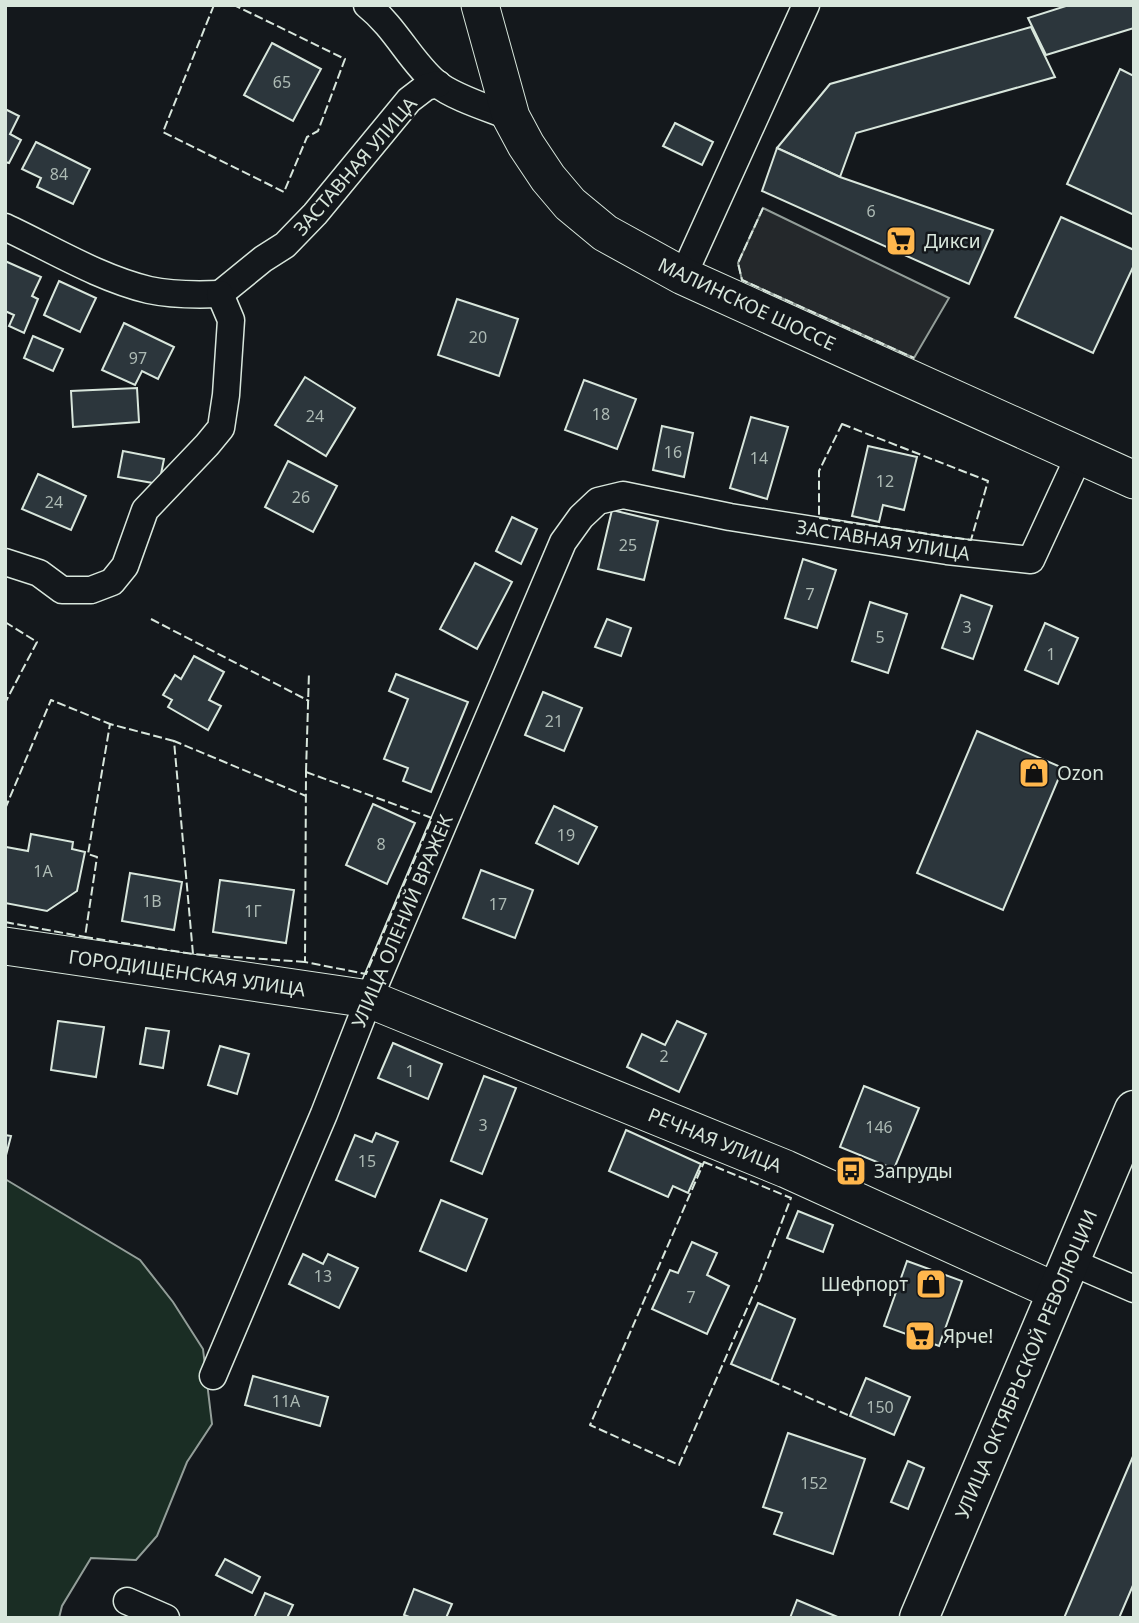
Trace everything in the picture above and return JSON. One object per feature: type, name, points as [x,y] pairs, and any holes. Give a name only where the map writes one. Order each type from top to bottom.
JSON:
[{"type":"main road","name":"УЛИЦА ОКТЯБРЬСКОЙ РЕВОЛЮЦИИ","points":[[919,1618],[1134,1110]]},
{"type":"street","points":[[367,5],[396,33],[438,85],[511,117]]},
{"type":"street","name":"МАЛИНСКОЕ ШОССЕ","points":[[481,5],[511,117],[526,145],[570,204],[605,233],[683,276],[1134,480]]},
{"type":"street","points":[[683,276],[806,5]]},
{"type":"street","name":"ЗАСТАВНАЯ УЛИЦА","points":[[220,294],[262,259],[285,245],[315,214],[409,100],[426,87],[438,85]]},
{"type":"street","points":[[5,227],[116,279],[150,290],[186,295],[220,294],[230,320],[226,396],[221,428],[145,510],[125,566],[112,582],[91,590],[62,590],[39,573],[5,562]]},
{"type":"street","name":"ЗАСТАВНАЯ УЛИЦА","points":[[623,495],[757,521],[947,551],[1031,560],[1079,456]]},
{"type":"street","name":"УЛИЦА ОЛЕНИЙ ВРАЖЕК","points":[[213,1376],[324,1114],[369,999],[564,542],[581,516],[598,501],[623,495]]},
{"type":"street","name":"ГОРОДИЩЕНСКАЯ УЛИЦА","points":[[5,946],[369,999]]},
{"type":"street","name":"РЕЧНАЯ УЛИЦА","points":[[369,999],[786,1169],[1063,1276],[1134,1289]]},
{"type":"street","points":[[127,1601],[166,1618]]},
{"type":"green space","points":[[5,1179],[140,1260],[173,1302],[203,1349],[212,1424],[187,1462],[157,1536],[136,1560],[91,1558],[62,1606],[59,1618],[5,1618]]},
{"type":"shaded area","points":[[763,208],[949,298],[914,358],[742,280],[738,263]]},
{"type":"building","points":[[1069,5],[1134,5],[1134,28],[1046,55],[1028,18]]},
{"type":"building","points":[[1031,27],[1055,77],[856,133],[840,177],[777,148],[830,84]]},
{"type":"building","points":[[272,43],[321,69],[293,121],[244,95]]},
{"type":"building","points":[[1120,69],[1134,76],[1134,215],[1067,184]]},
{"type":"building","points":[[5,109],[19,116],[10,134],[21,140],[9,163],[5,162]]},
{"type":"building","points":[[675,123],[713,142],[702,165],[663,146]]},
{"type":"building","points":[[36,142],[90,169],[73,204],[37,187],[41,178],[22,169]]},
{"type":"building","points":[[777,148],[840,177],[993,230],[969,284],[762,191]]},
{"type":"building","points":[[1061,217],[1134,250],[1134,265],[1093,353],[1015,317]]},
{"type":"building","points":[[5,261],[41,277],[32,296],[38,299],[24,333],[9,326],[14,315],[5,311]]},
{"type":"building","points":[[59,281],[96,298],[80,332],[44,315]]},
{"type":"building","points":[[457,299],[518,319],[499,376],[438,355]]},
{"type":"building","points":[[124,323],[174,347],[158,379],[142,371],[135,385],[102,370]]},
{"type":"building","points":[[33,336],[63,349],[53,371],[24,358]]},
{"type":"building","points":[[305,377],[355,408],[326,456],[275,425]]},
{"type":"building","points":[[584,380],[636,399],[617,449],[565,430]]},
{"type":"building","points":[[137,388],[139,422],[73,427],[71,391]]},
{"type":"building","points":[[751,417],[788,427],[767,499],[730,488]]},
{"type":"building","points":[[662,426],[693,433],[684,477],[653,470]]},
{"type":"building","points":[[868,446],[917,457],[904,510],[883,505],[879,522],[852,516]]},
{"type":"building","points":[[123,451],[164,459],[159,484],[118,477]]},
{"type":"building","points":[[288,461],[337,486],[313,532],[265,507]]},
{"type":"building","points":[[38,474],[86,496],[71,530],[22,509]]},
{"type":"building","points":[[612,510],[658,521],[644,580],[598,569]]},
{"type":"building","points":[[512,517],[537,529],[521,564],[496,551]]},
{"type":"building","points":[[803,559],[836,570],[817,628],[785,618]]},
{"type":"building","points":[[475,563],[512,582],[477,649],[440,629]]},
{"type":"building","points":[[961,595],[992,606],[973,659],[942,648]]},
{"type":"building","points":[[870,602],[907,614],[888,673],[852,661]]},
{"type":"building","points":[[607,619],[631,628],[621,656],[595,647]]},
{"type":"building","points":[[1045,623],[1078,638],[1058,684],[1025,670]]},
{"type":"building","points":[[194,656],[224,672],[209,700],[221,706],[208,730],[168,707],[172,700],[163,695],[175,675],[181,679]]},
{"type":"building","points":[[396,674],[468,702],[431,792],[403,781],[408,768],[384,759],[408,699],[389,691]]},
{"type":"building","points":[[543,692],[582,708],[564,751],[525,735]]},
{"type":"building","points":[[977,731],[1063,768],[1003,910],[917,873]]},
{"type":"building","points":[[373,804],[415,823],[387,884],[346,865]]},
{"type":"building","points":[[554,806],[597,827],[578,864],[536,843]]},
{"type":"building","points":[[31,834],[73,842],[72,849],[85,852],[77,891],[47,911],[5,903],[6,847],[28,851]]},
{"type":"building","points":[[481,870],[533,890],[515,938],[463,918]]},
{"type":"building","points":[[130,873],[182,882],[174,930],[122,921]]},
{"type":"building","points":[[220,880],[294,890],[286,943],[213,932]]},
{"type":"building","points":[[58,1021],[104,1027],[96,1077],[51,1070]]},
{"type":"building","points":[[677,1021],[706,1034],[679,1092],[627,1067],[642,1034],[665,1045]]},
{"type":"building","points":[[146,1028],[169,1031],[163,1068],[140,1064]]},
{"type":"building","points":[[393,1043],[442,1064],[428,1099],[378,1078]]},
{"type":"building","points":[[220,1046],[249,1054],[237,1094],[208,1085]]},
{"type":"building","points":[[484,1076],[516,1088],[482,1174],[451,1161]]},
{"type":"building","points":[[864,1086],[919,1108],[894,1169],[840,1147]]},
{"type":"building","points":[[626,1130],[701,1164],[688,1193],[673,1186],[668,1197],[609,1171]]},
{"type":"building","points":[[376,1133],[398,1142],[375,1197],[336,1180],[355,1135],[372,1142]]},
{"type":"building","points":[[5,1135],[11,1136],[5,1159]]},
{"type":"building","points":[[441,1200],[487,1219],[466,1271],[420,1251]]},
{"type":"building","points":[[798,1211],[833,1225],[823,1252],[787,1238]]},
{"type":"building","points":[[692,1242],[717,1253],[707,1275],[729,1286],[707,1334],[652,1309],[670,1270],[678,1273]]},
{"type":"building","points":[[303,1254],[323,1264],[328,1254],[358,1268],[339,1308],[289,1284]]},
{"type":"building","points":[[907,1261],[962,1281],[939,1346],[884,1326]]},
{"type":"building","points":[[758,1303],[795,1319],[771,1381],[731,1364]]},
{"type":"building","points":[[253,1376],[328,1397],[320,1426],[245,1405]]},
{"type":"building","points":[[866,1378],[910,1397],[894,1435],[850,1416]]},
{"type":"building","points":[[788,1433],[865,1459],[833,1554],[774,1534],[782,1513],[763,1507]]},
{"type":"building","points":[[1134,1454],[1134,1583],[1119,1618],[1064,1618]]},
{"type":"building","points":[[908,1461],[924,1468],[908,1509],[891,1502]]},
{"type":"building","points":[[225,1559],[260,1577],[252,1593],[216,1575]]},
{"type":"building","points":[[414,1589],[452,1604],[446,1618],[412,1618],[404,1615]]},
{"type":"building","points":[[265,1593],[293,1605],[287,1618],[254,1618]]},
{"type":"building","points":[[797,1600],[840,1618],[790,1618]]},
{"type":"fence","points":[[214,5],[163,132],[284,192],[307,137],[318,131],[345,59],[234,5]]},
{"type":"fence","points":[[763,208],[738,263],[742,280],[914,358]]},
{"type":"fence","points":[[842,424],[988,481],[971,540],[819,518],[819,471],[842,424]]},
{"type":"fence","points":[[151,619],[309,701]]},
{"type":"fence","points":[[5,622],[37,642],[5,703]]},
{"type":"fence","points":[[306,772],[309,672]]},
{"type":"fence","points":[[5,809],[51,700],[110,724]]},
{"type":"fence","points":[[174,741],[110,724],[88,854],[97,857],[85,937],[193,954]]},
{"type":"fence","points":[[305,962],[193,954],[174,741],[306,796]]},
{"type":"fence","points":[[306,772],[432,818],[366,974],[305,962],[306,772]]},
{"type":"fence","points":[[5,922],[85,937]]},
{"type":"fence","points":[[704,1162],[791,1198],[759,1281],[679,1465],[590,1425],[704,1162]]},
{"type":"fence","points":[[771,1381],[850,1416]]},
{"type":"place","name":"Дикси","points":[[901,241]]},
{"type":"place","name":"Ozon","points":[[1034,773]]},
{"type":"place","name":"Запруды","points":[[851,1171]]},
{"type":"place","name":"Шефпорт","points":[[931,1284]]},
{"type":"place","name":"Ярче!","points":[[920,1336]]}]
